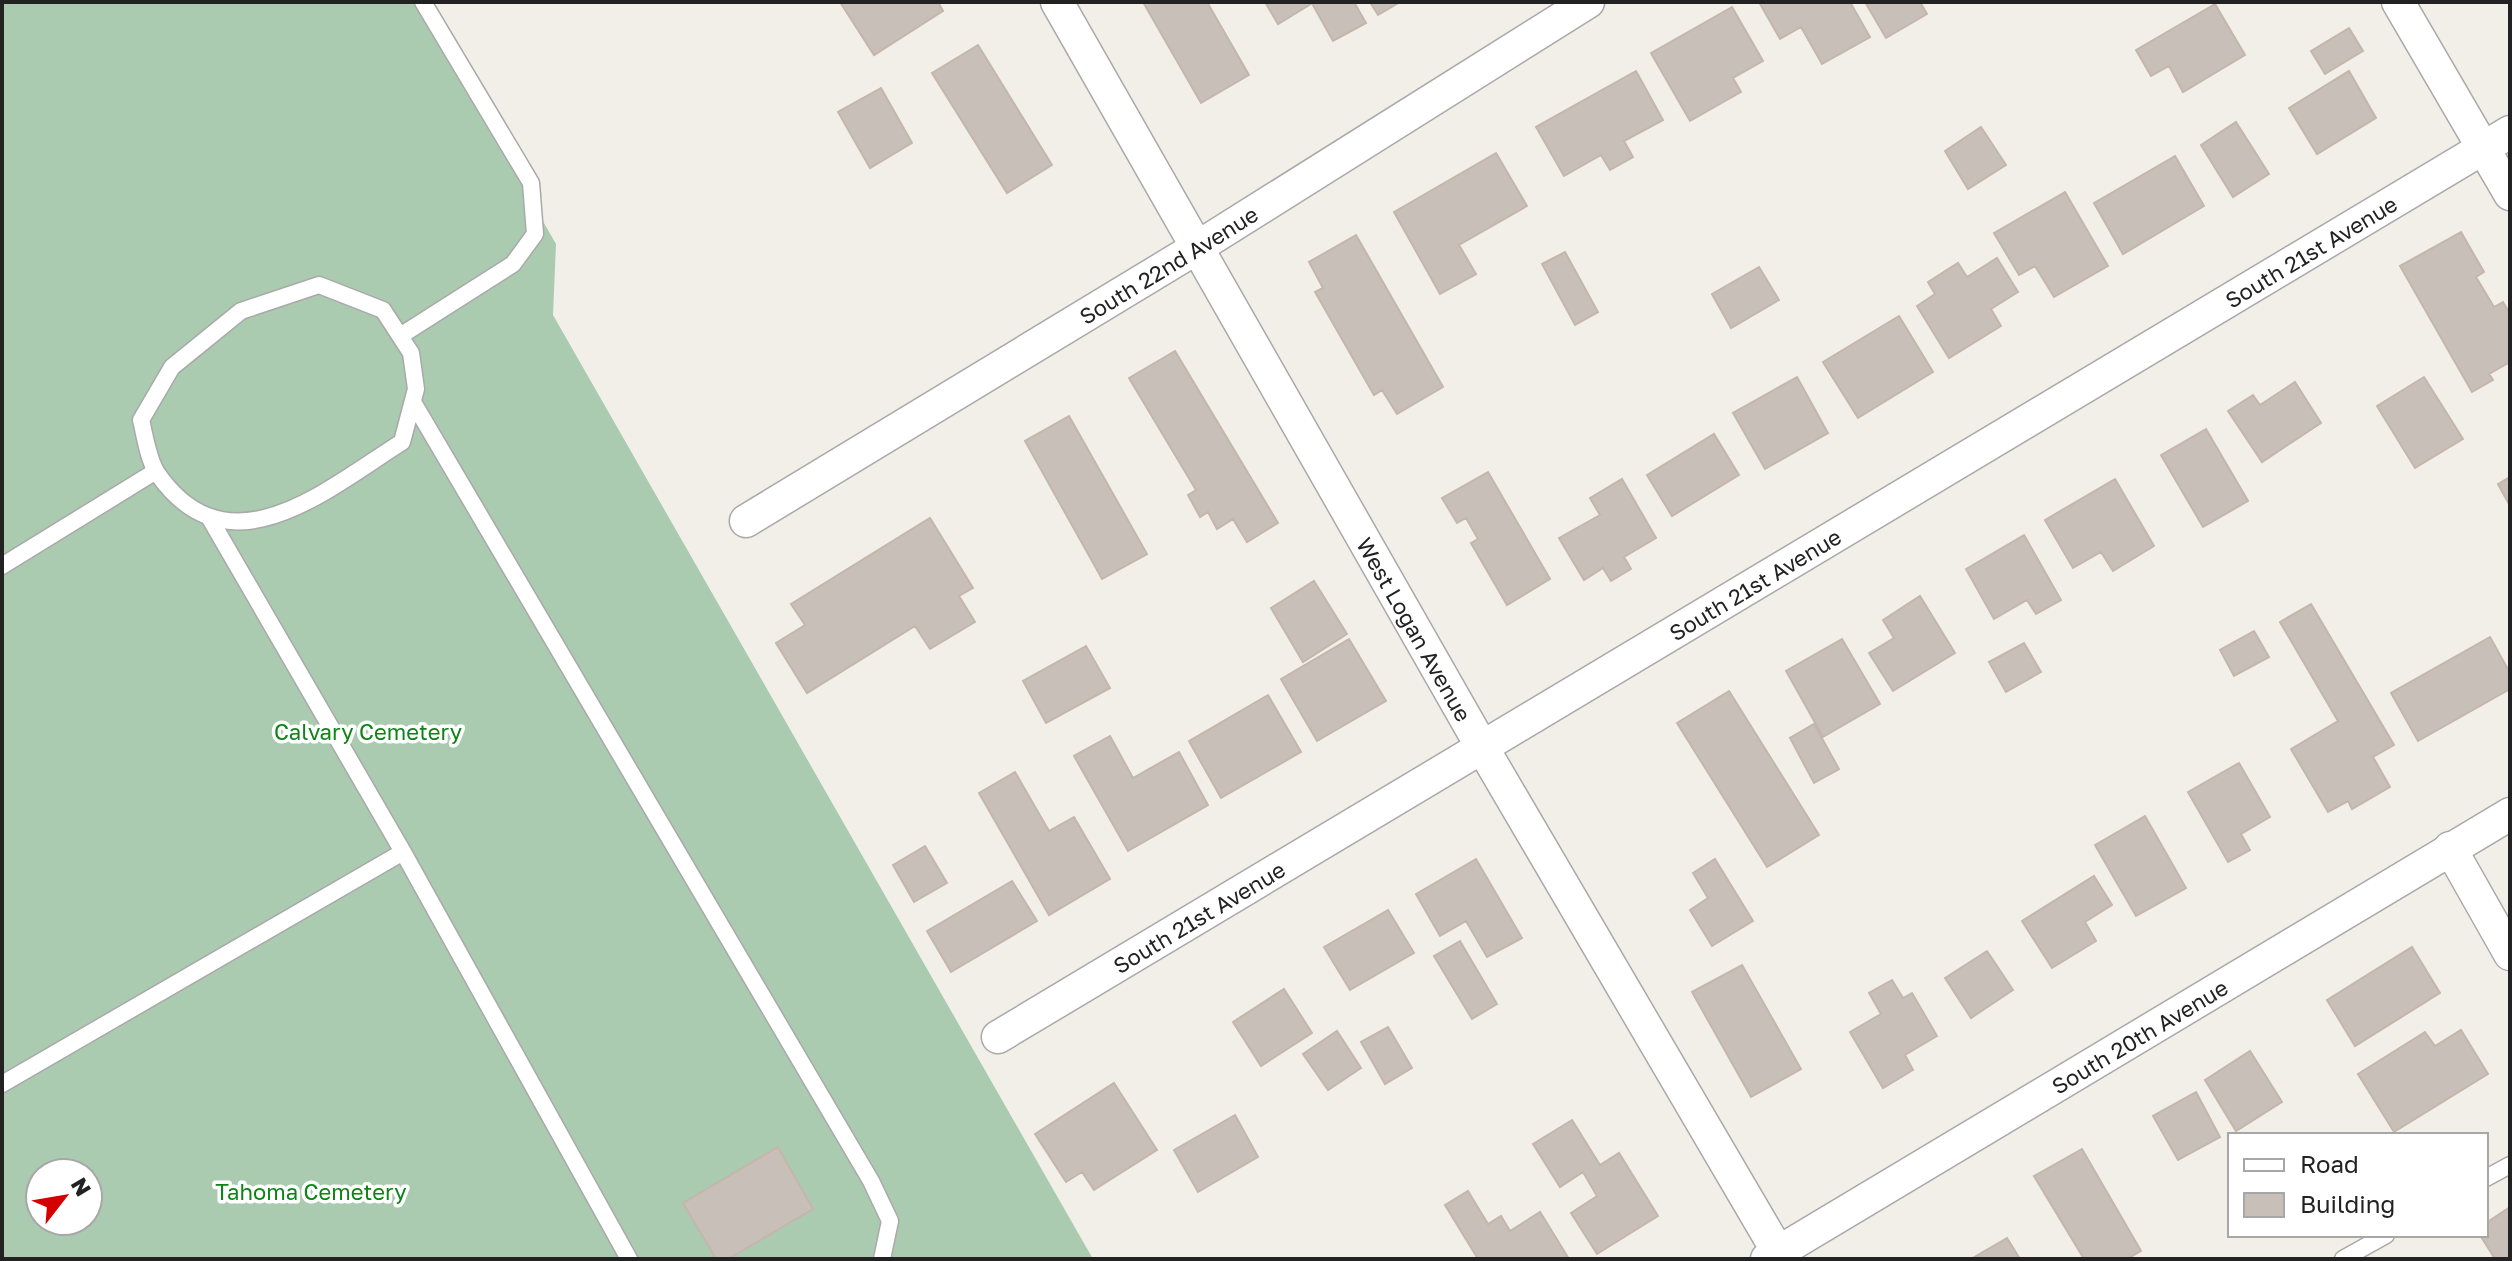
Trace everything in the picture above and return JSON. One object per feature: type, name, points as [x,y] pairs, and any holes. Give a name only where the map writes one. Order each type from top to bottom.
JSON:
[{"type":"street","name":"West Logan Avenue","points":[[1057,2],[1772,1256]]},
{"type":"street","name":"South 22nd Avenue","points":[[746,521],[1198,247],[1588,2]]},
{"type":"street","points":[[2398,2],[2496,140],[2510,194]]},
{"type":"street","name":"South 21st Avenue","points":[[998,1037],[2496,140]]},
{"type":"street","name":"South 20th Avenue","points":[[1772,1256],[2510,814]]},
{"type":"street","points":[[2450,848],[2510,954]]},
{"type":"lane","points":[[400,336],[513,264],[535,234],[531,183],[423,2]]},
{"type":"lane","points":[[319,285],[383,310],[411,353],[416,389],[413,402],[402,442],[295,510],[253,523],[198,515],[156,471],[141,420],[172,367],[241,311],[319,285]]},
{"type":"lane","points":[[413,402],[871,1181],[890,1221],[882,1259]]},
{"type":"lane","points":[[2,566],[156,471]]},
{"type":"lane","points":[[209,517],[403,852],[629,1259]]},
{"type":"lane","points":[[2,1084],[403,852]]},
{"type":"lane","points":[[2488,1177],[2510,1165]]},
{"type":"lane","points":[[2343,1259],[2382,1237]]},
{"type":"green space","name":"Calvary Cemetery","points":[[2,2],[417,2],[556,244],[553,315],[1093,1259],[2,1259]]},
{"type":"building","points":[[840,2],[938,2],[943,11],[874,55]]},
{"type":"building","points":[[1143,2],[1207,2],[1249,75],[1201,103]]},
{"type":"building","points":[[1265,2],[1314,2],[1278,24]]},
{"type":"building","points":[[1318,2],[1354,2],[1366,23],[1333,41],[1313,5]]},
{"type":"building","points":[[1370,2],[1400,2],[1378,15]]},
{"type":"building","points":[[1759,2],[1850,2],[1870,37],[1822,64],[1801,27],[1780,39]]},
{"type":"building","points":[[1865,2],[1920,2],[1927,14],[1886,38]]},
{"type":"building","points":[[2215,4],[2245,55],[2183,92],[2169,66],[2151,76],[2136,50]]},
{"type":"building","points":[[1732,7],[1763,61],[1733,78],[1741,92],[1690,121],[1651,53]]},
{"type":"building","points":[[2349,28],[2363,51],[2325,74],[2311,51]]},
{"type":"building","points":[[978,45],[1052,165],[1007,193],[932,73]]},
{"type":"building","points":[[1636,71],[1663,120],[1624,141],[1633,157],[1610,170],[1601,155],[1564,176],[1536,127]]},
{"type":"building","points":[[2349,71],[2376,118],[2317,154],[2289,108]]},
{"type":"building","points":[[881,88],[912,143],[870,168],[838,112]]},
{"type":"building","points":[[2236,122],[2269,174],[2233,197],[2201,145]]},
{"type":"building","points":[[1981,127],[2006,165],[1968,189],[1945,151]]},
{"type":"building","points":[[1496,153],[1527,206],[1459,245],[1476,274],[1440,294],[1394,212]]},
{"type":"building","points":[[2175,156],[2204,206],[2123,254],[2094,203]]},
{"type":"building","points":[[2065,192],[2108,266],[2054,297],[2035,266],[2019,275],[1994,233]]},
{"type":"building","points":[[2461,232],[2484,272],[2476,277],[2494,307],[2503,302],[2510,314],[2510,362],[2489,374],[2493,380],[2472,392],[2400,266]]},
{"type":"building","points":[[1356,235],[1443,387],[1397,414],[1382,390],[1374,395],[1315,292],[1323,288],[1309,262]]},
{"type":"building","points":[[1565,252],[1598,312],[1575,325],[1542,264]]},
{"type":"building","points":[[1997,258],[2018,292],[1991,309],[2001,326],[1949,358],[1917,306],[1935,294],[1928,282],[1958,263],[1967,277]]},
{"type":"building","points":[[1759,267],[1779,300],[1731,328],[1712,294]]},
{"type":"building","points":[[1899,316],[1933,372],[1858,418],[1823,362]]},
{"type":"building","points":[[1175,351],[1278,523],[1247,542],[1233,519],[1217,529],[1208,512],[1200,517],[1188,495],[1196,490],[1129,378]]},
{"type":"building","points":[[1797,377],[1828,433],[1765,469],[1733,413]]},
{"type":"building","points":[[2424,377],[2463,439],[2415,468],[2377,406]]},
{"type":"building","points":[[2295,382],[2321,423],[2262,462],[2228,411],[2253,395],[2260,405]]},
{"type":"building","points":[[1069,416],[1147,554],[1102,579],[1025,441]]},
{"type":"building","points":[[2206,429],[2248,501],[2203,527],[2161,455]]},
{"type":"building","points":[[1714,434],[1739,475],[1672,516],[1647,475]]},
{"type":"building","points":[[1488,472],[1550,579],[1507,605],[1471,543],[1478,539],[1466,518],[1457,523],[1442,498]]},
{"type":"building","points":[[2510,477],[2510,506],[2498,484]]},
{"type":"building","points":[[1622,479],[1656,538],[1624,557],[1631,569],[1611,581],[1603,568],[1584,580],[1559,538],[1600,515],[1590,498]]},
{"type":"building","points":[[2115,479],[2154,546],[2113,571],[2101,552],[2073,568],[2045,520]]},
{"type":"building","points":[[930,518],[973,588],[959,596],[975,622],[930,649],[915,626],[807,693],[776,643],[805,625],[791,604]]},
{"type":"building","points":[[2024,535],[2061,600],[2036,614],[2027,600],[1994,619],[1966,569]]},
{"type":"building","points":[[1314,581],[1347,634],[1303,662],[1271,608]]},
{"type":"building","points":[[1920,596],[1955,653],[1893,691],[1869,653],[1894,638],[1883,620]]},
{"type":"building","points":[[2311,604],[2394,745],[2373,757],[2390,787],[2352,809],[2348,801],[2328,812],[2291,749],[2338,721],[2280,622]]},
{"type":"building","points":[[2254,631],[2269,657],[2234,676],[2220,650]]},
{"type":"building","points":[[2490,637],[2510,673],[2510,689],[2418,741],[2391,693]]},
{"type":"building","points":[[1349,639],[1386,701],[1317,741],[1281,679]]},
{"type":"building","points":[[1842,639],[1880,704],[1823,737],[1786,671]]},
{"type":"building","points":[[2024,643],[2041,672],[2006,692],[1989,662]]},
{"type":"building","points":[[1086,646],[1110,688],[1046,723],[1023,681]]},
{"type":"building","points":[[1729,691],[1819,835],[1767,867],[1677,723]]},
{"type":"building","points":[[1268,695],[1301,752],[1221,798],[1189,741]]},
{"type":"building","points":[[1814,724],[1839,769],[1814,783],[1790,738]]},
{"type":"building","points":[[1110,736],[1133,778],[1179,752],[1208,805],[1128,851],[1074,756]]},
{"type":"building","points":[[2239,763],[2270,817],[2241,834],[2250,850],[2228,862],[2188,792]]},
{"type":"building","points":[[1015,772],[1049,831],[1074,817],[1110,879],[1049,915],[979,793]]},
{"type":"building","points":[[2145,816],[2186,888],[2136,916],[2095,845]]},
{"type":"building","points":[[925,846],[947,883],[914,902],[893,865]]},
{"type":"building","points":[[1476,859],[1522,938],[1487,957],[1466,921],[1440,936],[1416,894]]},
{"type":"building","points":[[1715,859],[1753,921],[1712,946],[1690,910],[1708,898],[1693,873]]},
{"type":"building","points":[[2094,876],[2112,905],[2085,922],[2096,941],[2052,968],[2022,921]]},
{"type":"building","points":[[1012,881],[1037,921],[951,972],[927,931]]},
{"type":"building","points":[[1388,910],[1414,953],[1350,990],[1324,947]]},
{"type":"building","points":[[1460,941],[1497,1004],[1472,1019],[1434,956]]},
{"type":"building","points":[[2412,947],[2440,993],[2355,1046],[2327,1000]]},
{"type":"building","points":[[1987,951],[2013,990],[1971,1018],[1945,978]]},
{"type":"building","points":[[1742,965],[1801,1069],[1751,1097],[1692,992]]},
{"type":"building","points":[[1892,980],[1903,998],[1912,993],[1937,1036],[1905,1055],[1913,1070],[1883,1088],[1850,1032],[1881,1014],[1869,993]]},
{"type":"building","points":[[1284,989],[1312,1033],[1261,1066],[1233,1022]]},
{"type":"building","points":[[1388,1027],[1412,1068],[1385,1084],[1361,1042]]},
{"type":"building","points":[[2461,1030],[2488,1074],[2394,1132],[2358,1074],[2425,1032],[2435,1046]]},
{"type":"building","points":[[1337,1031],[1361,1068],[1328,1090],[1303,1054]]},
{"type":"building","points":[[2250,1051],[2282,1102],[2236,1131],[2205,1080]]},
{"type":"building","points":[[1114,1083],[1157,1150],[1094,1190],[1082,1172],[1066,1182],[1035,1134]]},
{"type":"building","points":[[2196,1092],[2220,1137],[2178,1160],[2153,1116]]},
{"type":"building","points":[[1235,1115],[1258,1157],[1198,1192],[1174,1150]]},
{"type":"building","points":[[1572,1120],[1600,1165],[1619,1153],[1658,1216],[1597,1254],[1571,1213],[1597,1196],[1583,1172],[1560,1187],[1533,1144]]},
{"type":"building","points":[[778,1147],[813,1209],[728,1259],[716,1259],[683,1203]]},
{"type":"building","points":[[2082,1149],[2141,1251],[2127,1259],[2084,1259],[2034,1176]]},
{"type":"building","points":[[1468,1191],[1488,1224],[1501,1216],[1510,1231],[1540,1212],[1569,1259],[1478,1259],[1445,1205]]},
{"type":"building","points":[[2510,1207],[2510,1259],[2495,1259],[2481,1237],[2488,1237],[2488,1222]]},
{"type":"building","points":[[2007,1238],[2020,1259],[1971,1259]]},
{"type":"park label","name":"Tahoma Cemetery","points":[[311,1191]]}]
